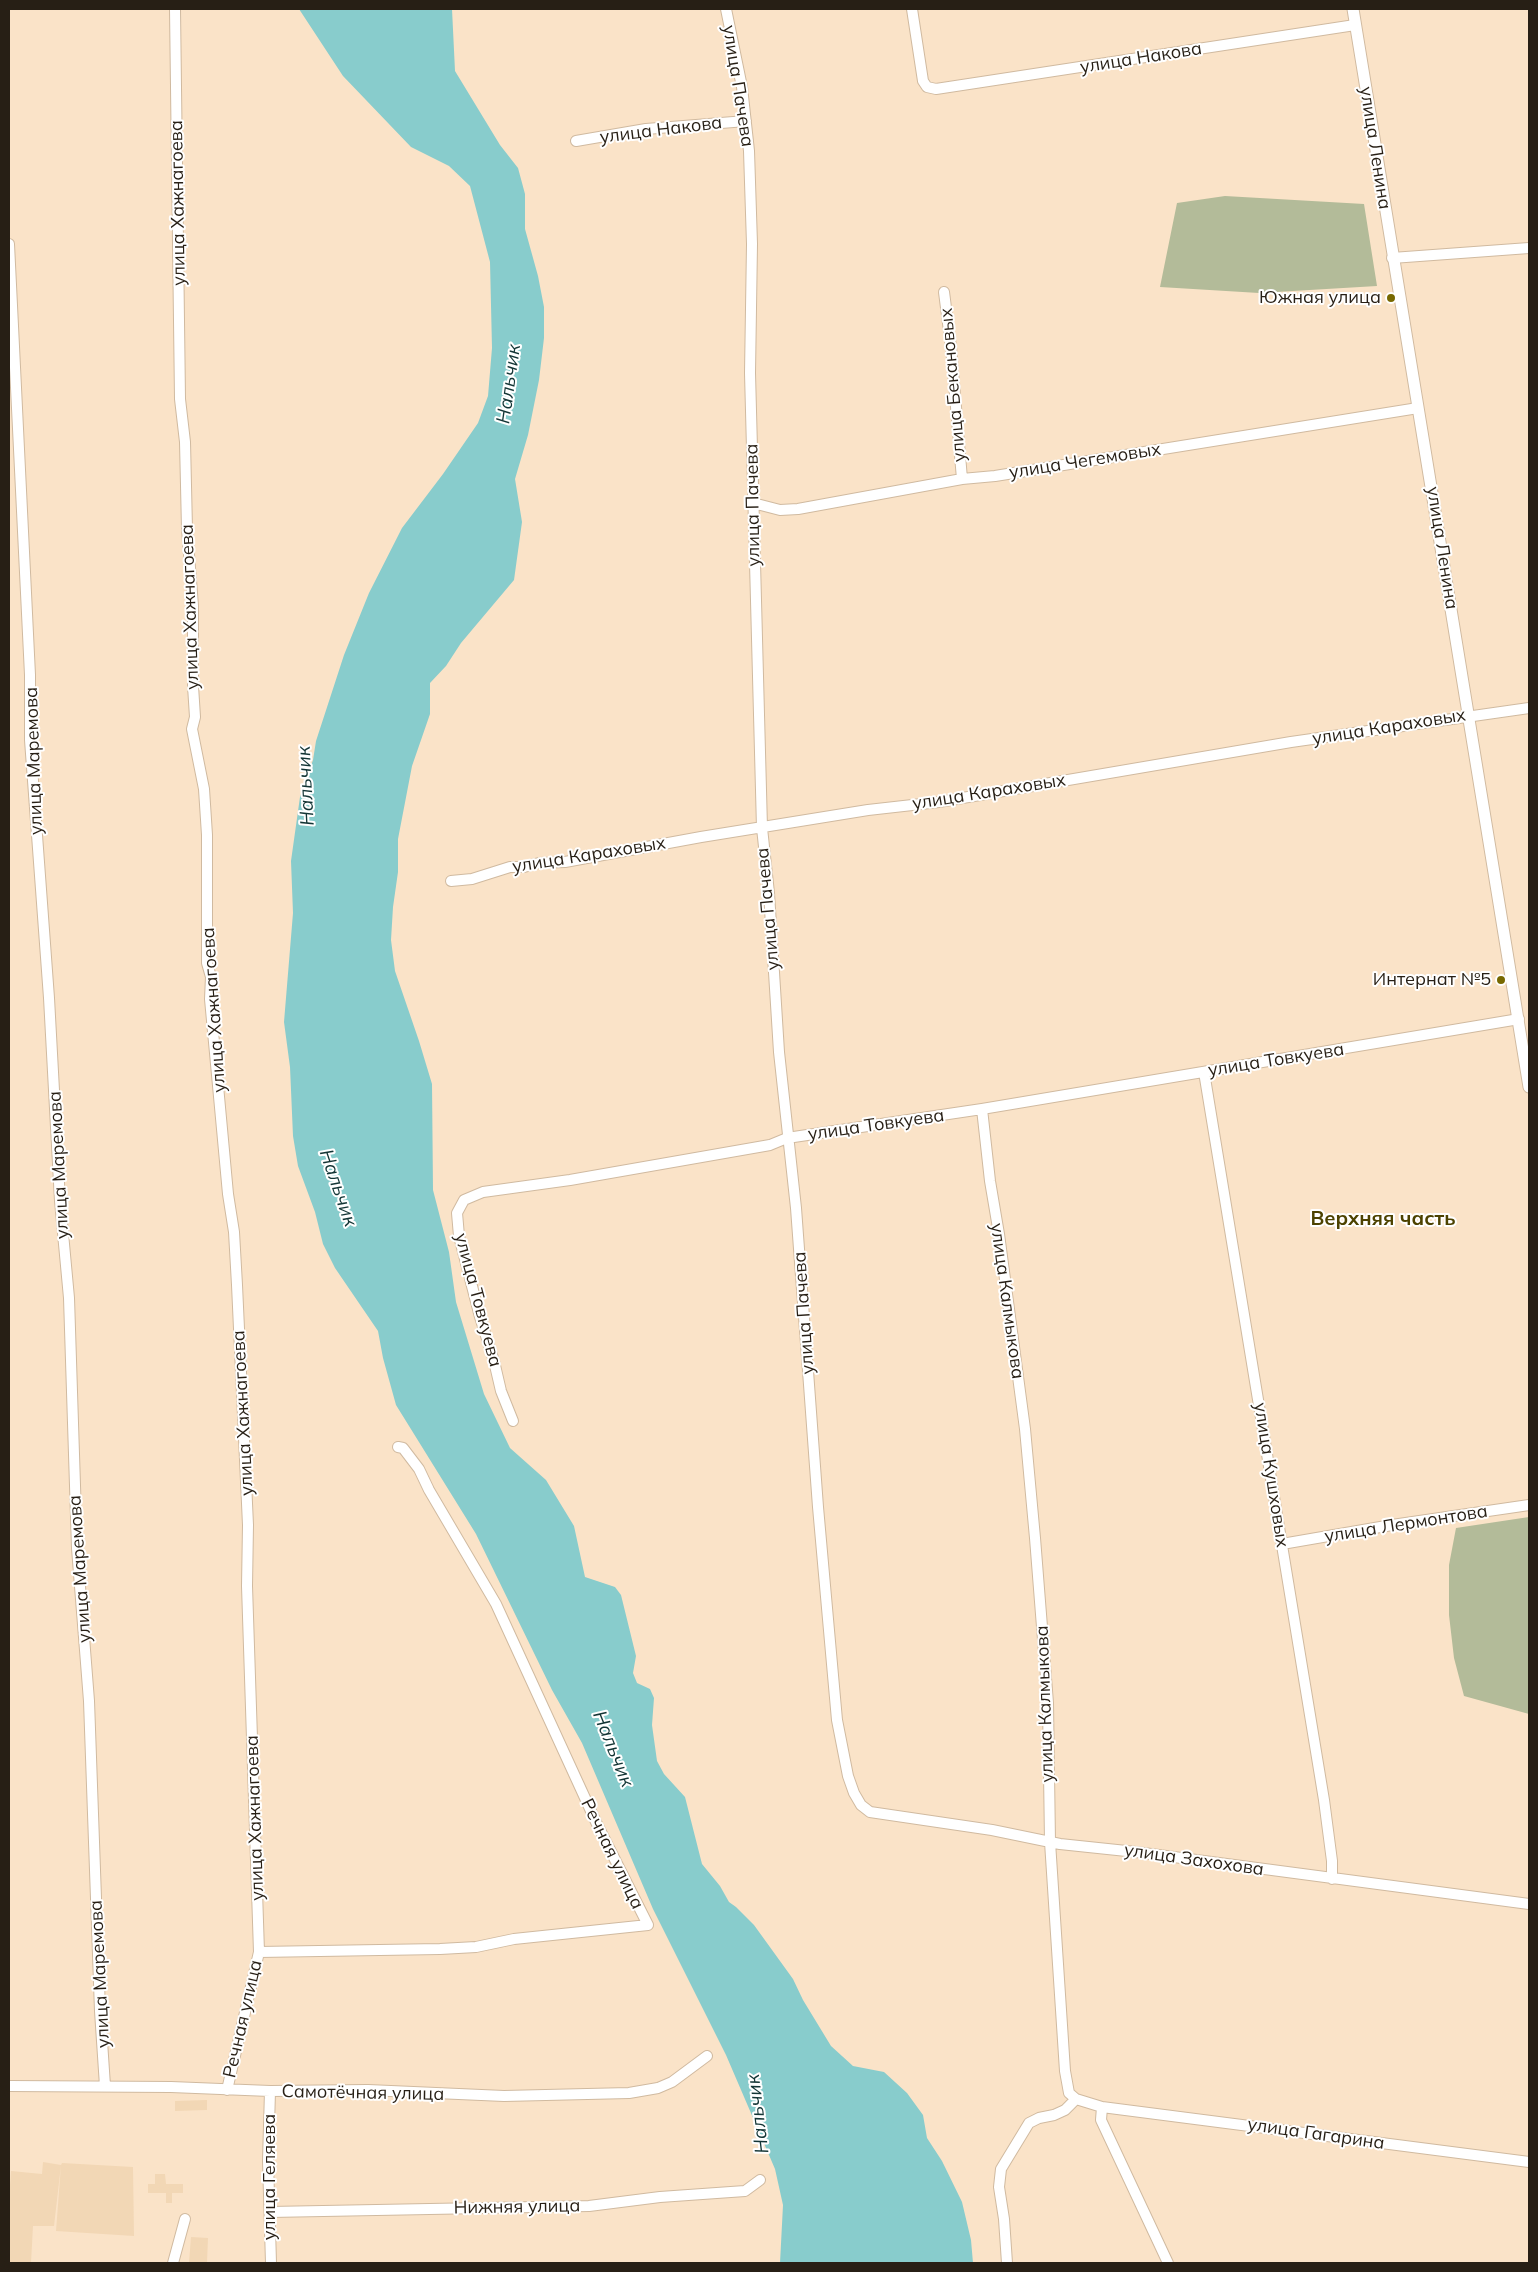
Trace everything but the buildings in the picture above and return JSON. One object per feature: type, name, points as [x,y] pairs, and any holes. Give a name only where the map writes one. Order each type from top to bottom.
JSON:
[{"type":"street","name":"улица Хажнагоева","points":[[176,9],[180,399],[185,442],[187,529],[193,606],[195,717],[192,729],[204,789],[207,835],[207,963],[211,977],[210,999],[236,1259],[248,1525],[247,1586],[259,1952]]},
{"type":"street","name":"улица Пачева","points":[[726,9],[738,62],[749,151],[752,244],[750,373],[762,828],[769,893],[779,1052],[796,1208],[817,1498],[837,1720],[848,1776],[861,1805]]},
{"type":"street","name":"улица Накова","points":[[912,9],[923,82],[927,87],[943,89],[1355,25]]},
{"type":"street","name":"улица Ленина","points":[[1353,9],[1392,258],[1529,1085]]},
{"type":"street","name":"улица Накова","points":[[576,141],[646,129],[746,121]]},
{"type":"street","name":"улица Маремова","points":[[9,244],[30,675],[30,740],[50,1017],[60,1201],[69,1298],[77,1548],[89,1701],[100,2012],[105,2086]]},
{"type":"street","points":[[1392,258],[1529,248]]},
{"type":"street","name":"улица Бекановых","points":[[944,292],[951,347],[962,478]]},
{"type":"street","name":"улица Чегемовых","points":[[753,503],[780,510],[798,509],[962,478],[1004,474],[1418,408]]},
{"type":"street","name":"улица Караховых","points":[[451,881],[472,878],[510,867],[565,862],[868,810],[939,802],[1291,742],[1469,715],[1529,708]]},
{"type":"street","name":"улица Товкуева","points":[[514,1421],[500,1390],[494,1361],[465,1264],[459,1236],[457,1213],[464,1200],[482,1192],[570,1180],[770,1145],[787,1138],[982,1109],[1518,1020]]},
{"type":"street","name":"улица Кушховых","points":[[1204,1072],[1324,1800],[1332,1861],[1332,1879]]},
{"type":"street","name":"улица Калмыкова","points":[[982,1109],[990,1181],[999,1234],[1025,1429],[1048,1703],[1050,1842],[1065,2077],[1069,2094],[1076,2099]]},
{"type":"street","name":"Речная улица","points":[[227,2090],[259,1952],[476,1947],[514,1939],[648,1926],[600,1831],[496,1604],[429,1490],[419,1469],[402,1448],[398,1447]]},
{"type":"street","name":"улица Лермонтова","points":[[1282,1544],[1392,1524],[1529,1505]]},
{"type":"street","name":"улица Захохова","points":[[861,1805],[870,1812],[992,1830],[1050,1842],[1529,1904]]},
{"type":"street","name":"Самотёчная улица","points":[[9,2086],[105,2086],[270,2091],[368,2090],[504,2096],[629,2094],[658,2088],[672,2082],[707,2056]]},
{"type":"street","name":"улица Геляева","points":[[270,2091],[268,2161],[271,2263]]},
{"type":"street","points":[[1007,2263],[1004,2219],[999,2188],[1001,2169],[1029,2123],[1065,2110],[1076,2099],[1102,2107],[1101,2120],[1168,2263]]},
{"type":"street","name":"улица Гагарина","points":[[1102,2107],[1529,2162]]},
{"type":"street","name":"Нижняя улица","points":[[270,2212],[589,2206],[660,2197],[745,2192],[760,2180]]},
{"type":"street","points":[[173,2263],[185,2219]]},
{"type":"shaded area","points":[[207,2100],[207,2110],[175,2111],[175,2101]]},
{"type":"shaded area","points":[[43,2162],[61,2165],[54,2226],[33,2226],[31,2263],[9,2263],[11,2171],[42,2174]]},
{"type":"shaded area","points":[[62,2163],[133,2167],[134,2236],[56,2231]]},
{"type":"shaded area","points":[[155,2174],[165,2174],[166,2184],[183,2184],[183,2193],[172,2193],[172,2203],[166,2203],[166,2193],[148,2193],[148,2184],[155,2184]]},
{"type":"shaded area","points":[[191,2237],[208,2238],[207,2263],[189,2263]]},
{"type":"green space","points":[[1225,196],[1364,204],[1377,286],[1259,293],[1160,287],[1177,203]]},
{"type":"green space","points":[[1529,1517],[1529,1714],[1464,1696],[1454,1658],[1449,1615],[1449,1565],[1456,1528]]},
{"type":"water","name":"Нальчик","points":[[299,9],[452,9],[455,71],[500,145],[518,168],[525,194],[525,229],[538,276],[544,307],[544,338],[539,380],[528,435],[515,479],[522,522],[514,580],[461,643],[446,666],[430,683],[430,714],[412,766],[398,839],[398,872],[391,940],[395,971],[432,1084],[433,1190],[449,1252],[456,1302],[484,1394],[510,1448],[546,1480],[574,1526],[585,1577],[615,1587],[621,1595],[636,1656],[633,1673],[637,1683],[650,1689],[654,1698],[652,1725],[657,1761],[664,1774],[685,1797],[702,1864],[720,1886],[729,1902],[754,1925],[793,1979],[803,2000],[831,2046],[853,2066],[884,2072],[907,2093],[923,2115],[927,2138],[942,2161],[962,2202],[971,2240],[973,2263],[780,2263],[783,2205],[775,2169],[726,2055],[653,1909],[582,1743],[552,1690],[476,1534],[396,1405],[383,1358],[378,1331],[335,1268],[323,1244],[315,1212],[298,1166],[293,1136],[290,1067],[284,1022],[293,913],[291,861],[300,797],[344,655],[369,593],[402,528],[443,474],[478,423],[488,396],[492,348],[490,262],[470,186],[449,166],[411,147],[343,76]]},
{"type":"place","name":"Южная улица","points":[[1391,298]]},
{"type":"place","name":"Интернат №5","points":[[1501,980]]},
{"type":"district","name":"Верхняя часть","points":[[1383,1219]]}]
